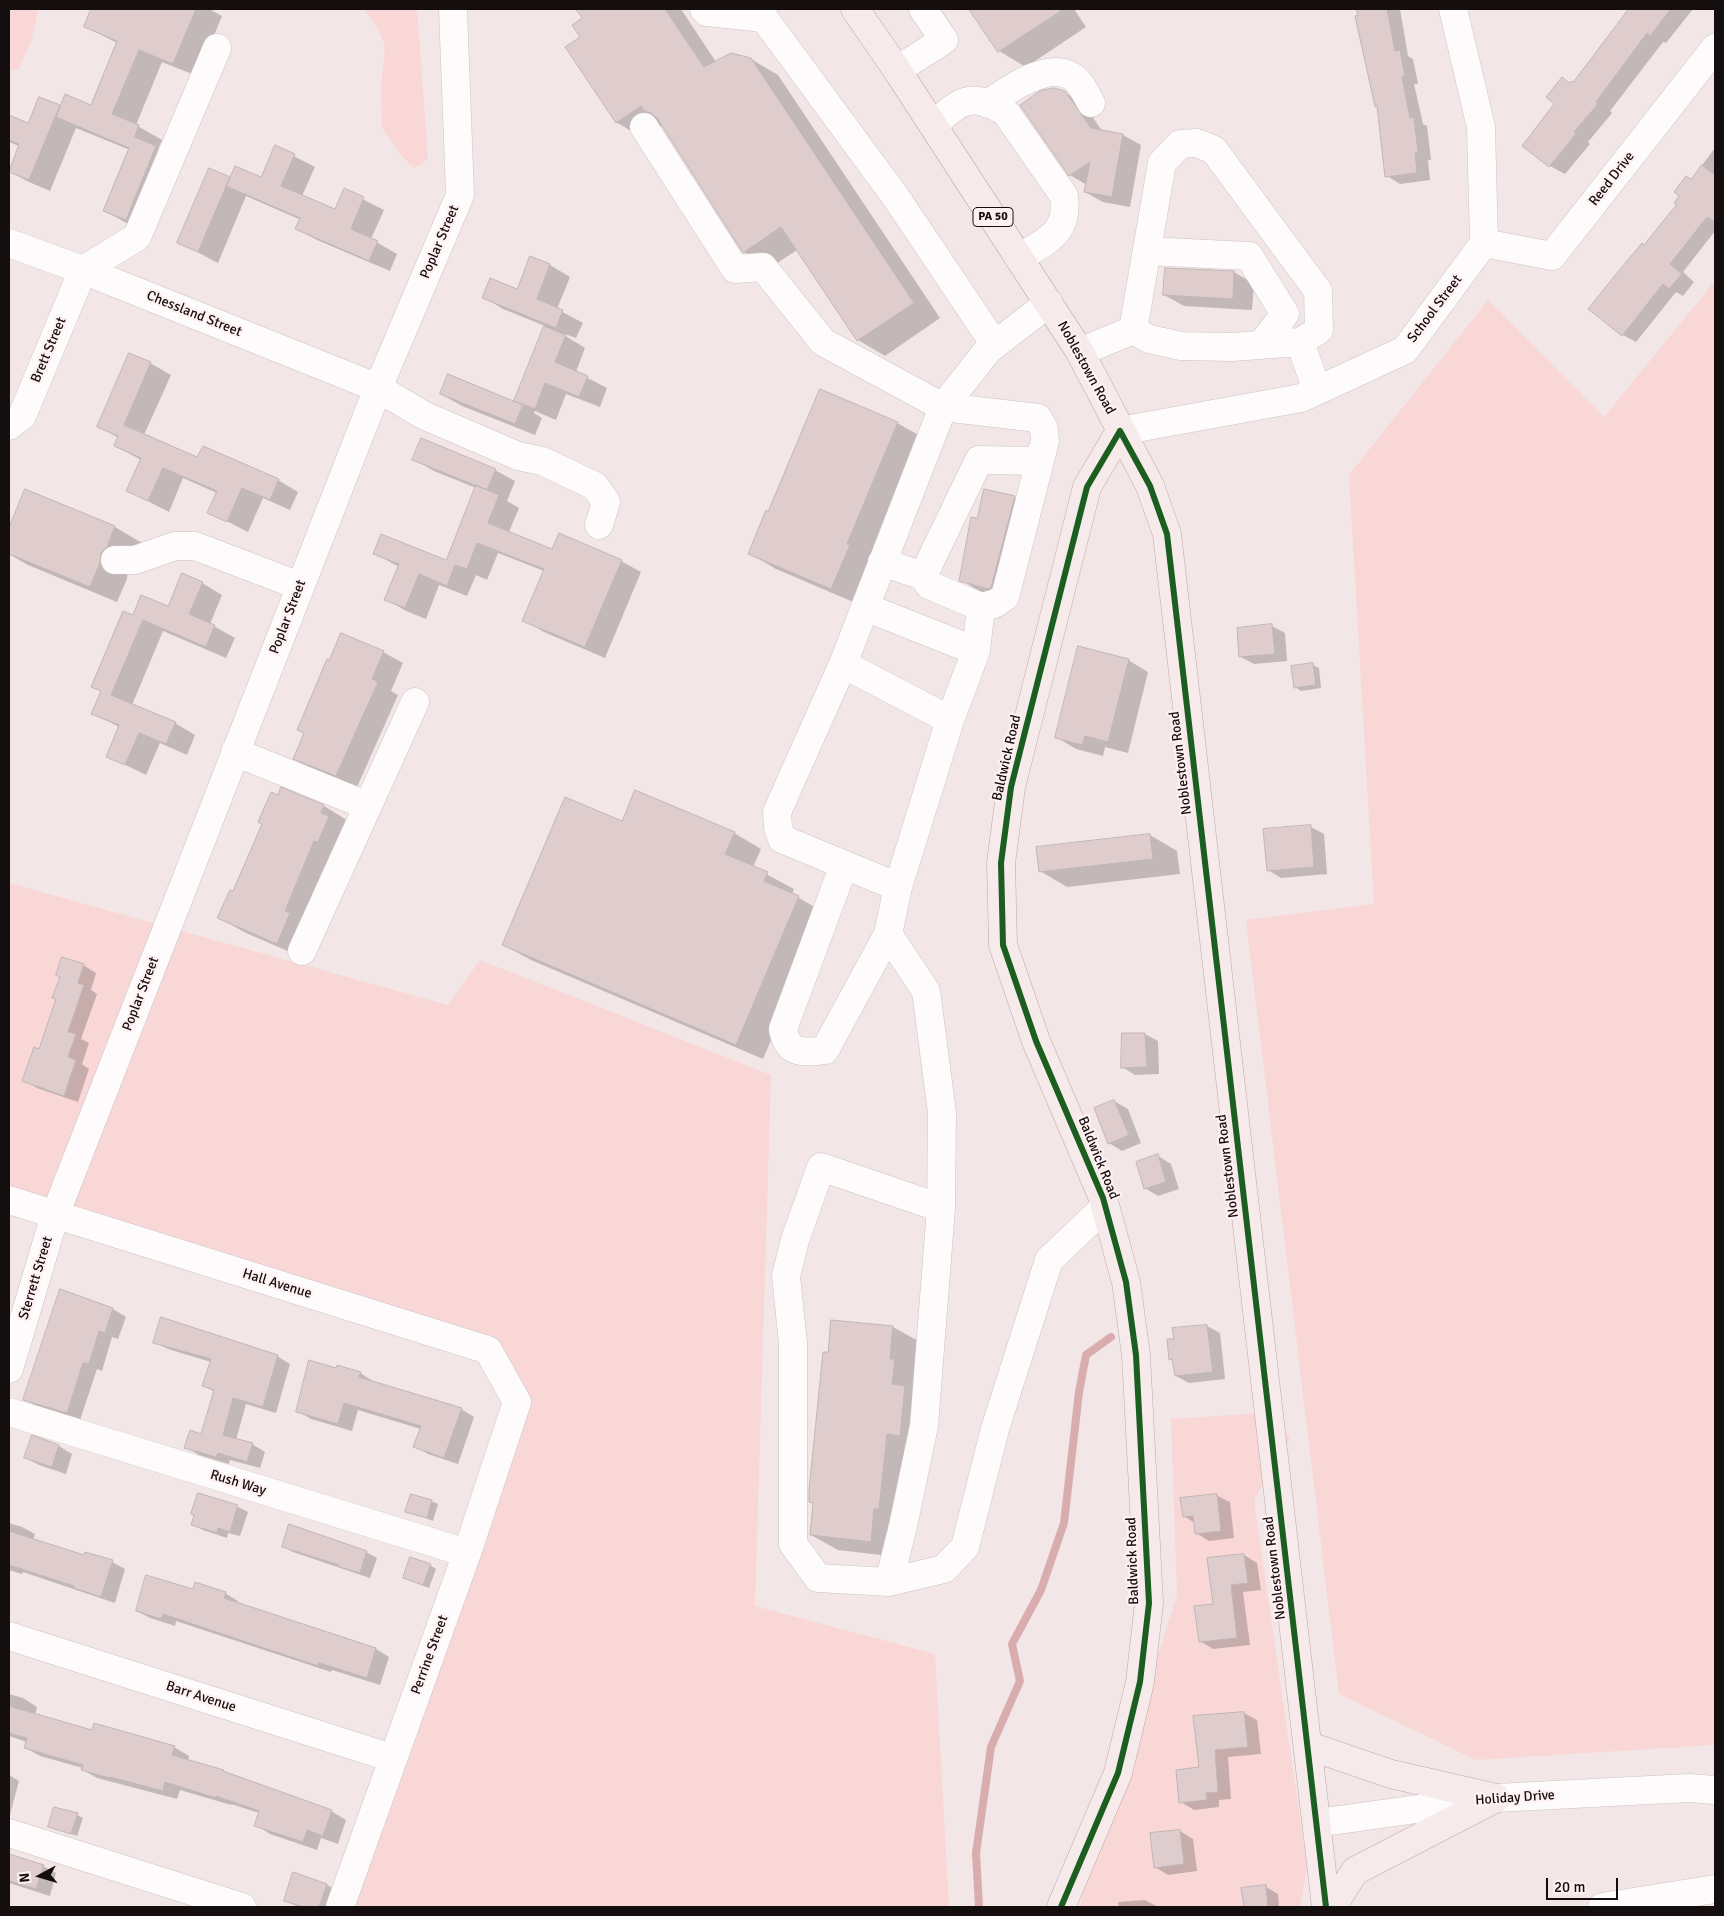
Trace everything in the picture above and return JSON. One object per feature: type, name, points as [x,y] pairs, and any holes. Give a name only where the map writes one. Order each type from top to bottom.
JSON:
[{"type":"main road","name":"Noblestown Road","points":[[855,9],[933,124],[1080,352],[1150,486],[1167,534],[1326,1907]]},
{"type":"main road","name":"Baldwick Road","points":[[1061,1907],[1118,1773],[1140,1682],[1149,1603],[1136,1355],[1126,1282],[1105,1207],[1036,1041],[1003,945],[1001,863],[1011,787],[1086,488],[1120,431]]},
{"type":"main road","points":[[1308,1746],[1391,1774],[1496,1798]]},
{"type":"main road","points":[[1332,1907],[1355,1871],[1496,1798]]},
{"type":"street","name":"Poplar Street","points":[[55,1215],[378,388],[460,195],[453,9]]},
{"type":"street","points":[[704,9],[707,12],[763,13],[895,196],[995,345]]},
{"type":"street","points":[[897,70],[944,40],[923,9]]},
{"type":"street","points":[[1453,9],[1481,127],[1484,243]]},
{"type":"street","points":[[83,270],[137,237],[217,48]]},
{"type":"street","name":"Reed Drive","points":[[1484,243],[1552,256],[1715,48]]},
{"type":"street","points":[[988,104],[1023,82],[1045,73],[1058,72],[1067,74],[1075,79],[1090,103]]},
{"type":"street","points":[[933,124],[963,102],[977,101],[998,107],[1007,114],[1064,196],[1066,211],[1060,228],[1047,240],[1019,258]]},
{"type":"street","points":[[644,127],[735,269],[762,267],[822,342],[943,407],[1038,418],[1044,429],[1045,441],[1005,597],[994,604],[982,607],[929,585],[923,576],[882,562]]},
{"type":"street","points":[[1197,143],[1214,150],[1318,291],[1319,330],[1300,342],[1267,338],[1232,347],[1181,346],[1149,339],[1133,330],[1162,163],[1180,144],[1197,143]]},
{"type":"street","points":[[1148,242],[1281,241]]},
{"type":"street","points":[[1148,242],[1249,256],[1285,314],[1267,338]]},
{"type":"street","name":"Chessland Street","points":[[9,243],[83,270],[378,388],[424,415],[518,456],[542,461],[595,486],[606,502],[599,525]]},
{"type":"street","name":"School Street","points":[[1120,431],[1301,398],[1405,350],[1484,243]]},
{"type":"street","name":"Brett Street","points":[[9,426],[22,416],[83,270]]},
{"type":"street","points":[[898,887],[782,839],[776,812],[844,664],[943,407],[988,350],[1048,303]]},
{"type":"street","points":[[1080,352],[1133,330]]},
{"type":"street","points":[[1300,342],[1317,390]]},
{"type":"street","points":[[923,576],[979,460],[1040,460]]},
{"type":"street","points":[[115,560],[135,560],[175,546],[195,546],[300,586]]},
{"type":"street","points":[[865,606],[976,651]]},
{"type":"street","points":[[844,865],[783,1029],[785,1040],[791,1048],[808,1052],[825,1050],[888,934],[898,887],[950,720],[976,651],[982,607]]},
{"type":"street","points":[[844,664],[950,720]]},
{"type":"street","points":[[302,951],[415,702]]},
{"type":"street","points":[[235,752],[368,806]]},
{"type":"street","points":[[888,934],[926,991],[942,1113],[941,1208],[924,1426],[889,1582]]},
{"type":"street","points":[[941,1208],[821,1167],[795,1240],[786,1276],[793,1343],[793,1544],[818,1578],[889,1582],[944,1569],[964,1547],[995,1429],[1049,1260],[1105,1207]]},
{"type":"street","name":"Hall Avenue","points":[[9,1200],[488,1350],[517,1402]]},
{"type":"street","name":"Sterrett Street","points":[[9,1369],[55,1215]]},
{"type":"street","name":"Perrine Street","points":[[340,1907],[467,1553],[517,1402]]},
{"type":"street","name":"Rush Way","points":[[9,1412],[467,1553]]},
{"type":"street","name":"Barr Avenue","points":[[9,1636],[392,1758]]},
{"type":"street","name":"Holiday Drive","points":[[1317,1823],[1496,1798],[1689,1788],[1715,1790]]},
{"type":"street","points":[[9,1833],[242,1907]]},
{"type":"street","points":[[1602,1907],[1715,1889]]},
{"type":"shaded area","points":[[9,9],[39,9],[31,42],[18,70],[9,70]]},
{"type":"shaded area","points":[[363,9],[417,9],[428,157],[424,163],[414,168],[401,155],[382,128],[381,88],[385,46],[377,27]]},
{"type":"shaded area","points":[[1715,281],[1715,1745],[1476,1760],[1339,1694],[1246,920],[1374,904],[1349,475],[1488,300],[1604,417]]},
{"type":"shaded area","points":[[9,883],[448,1005],[480,960],[771,1075],[755,1606],[935,1654],[949,1907],[344,1907],[511,1386],[474,1346],[9,1201]]},
{"type":"shaded area","points":[[1261,1413],[1290,1438],[1254,1500],[1307,1867],[1300,1907],[1079,1907],[1177,1595],[1171,1419]]},
{"type":"building","points":[[91,9],[196,9],[173,64],[139,50],[112,114],[139,125],[135,137],[156,146],[126,220],[103,211],[129,148],[56,117],[65,94],[91,105],[117,41],[84,27]]},
{"type":"building","points":[[576,9],[665,9],[704,67],[731,53],[751,58],[914,303],[857,341],[781,227],[743,253],[657,118],[651,113],[644,111],[641,106],[616,123],[565,47],[580,37],[572,25],[582,18]]},
{"type":"building","points":[[969,9],[1064,9],[998,52]]},
{"type":"building","points":[[1356,9],[1387,9],[1395,51],[1400,50],[1405,76],[1402,77],[1410,118],[1414,117],[1418,153],[1415,153],[1417,173],[1385,177],[1377,106],[1375,107],[1355,16],[1358,15]]},
{"type":"building","points":[[1629,9],[1671,9],[1650,36],[1647,33],[1596,102],[1598,104],[1574,132],[1576,134],[1549,167],[1522,146],[1554,104],[1546,97],[1562,77],[1569,83],[1573,82]]},
{"type":"building","points":[[1054,88],[1065,91],[1091,128],[1123,134],[1112,197],[1084,192],[1090,162],[1069,176],[1020,105],[1040,91]]},
{"type":"building","points":[[39,97],[60,105],[29,180],[9,172],[19,144],[9,140],[9,115],[28,123]]},
{"type":"building","points":[[275,145],[295,154],[281,186],[335,209],[344,188],[364,197],[351,229],[378,241],[369,261],[295,229],[300,218],[226,186],[235,166],[261,177]]},
{"type":"building","points":[[1702,165],[1715,175],[1715,222],[1707,217],[1670,264],[1682,274],[1669,289],[1663,284],[1622,336],[1588,309],[1677,204],[1674,203],[1679,196],[1674,192],[1686,176],[1691,179]]},
{"type":"building","points":[[209,168],[230,177],[198,252],[177,243]]},
{"type":"building","points":[[530,256],[550,264],[537,299],[563,310],[556,328],[482,298],[490,278],[517,289]]},
{"type":"building","points":[[1165,268],[1234,271],[1233,299],[1163,295]]},
{"type":"building","points":[[544,326],[566,335],[555,362],[588,376],[579,397],[545,383],[535,409],[514,401]]},
{"type":"building","points":[[129,353],[151,362],[124,425],[197,457],[203,446],[279,479],[270,500],[242,488],[227,522],[207,513],[217,491],[163,468],[148,501],[126,491],[141,458],[114,446],[118,436],[97,427]]},
{"type":"building","points":[[448,374],[523,405],[515,424],[440,394]]},
{"type":"building","points":[[820,389],[898,422],[847,544],[850,545],[831,589],[748,554]]},
{"type":"building","points":[[421,438],[496,469],[487,490],[412,460]]},
{"type":"building","points":[[476,485],[499,495],[488,523],[552,549],[559,533],[622,560],[585,647],[522,621],[544,569],[477,543],[467,569],[455,565],[447,586],[419,574],[405,608],[384,600],[399,564],[373,554],[381,534],[446,560]]},
{"type":"building","points":[[25,489],[115,526],[107,547],[101,553],[100,563],[90,587],[9,554],[9,528]]},
{"type":"building","points":[[984,489],[1015,496],[991,587],[988,589],[959,581],[971,517],[977,518]]},
{"type":"building","points":[[182,573],[203,582],[189,614],[215,625],[206,647],[143,620],[111,695],[176,722],[166,744],[139,733],[125,765],[106,757],[119,725],[91,714],[101,691],[91,687],[123,611],[133,615],[141,595],[168,606]]},
{"type":"building","points":[[1272,624],[1275,654],[1239,657],[1237,628]]},
{"type":"building","points":[[341,633],[384,651],[372,679],[378,682],[336,776],[293,759],[304,733],[297,730],[327,659],[329,660]]},
{"type":"building","points":[[1078,646],[1129,659],[1108,742],[1085,736],[1082,745],[1055,738]]},
{"type":"building","points":[[1313,663],[1316,685],[1294,688],[1291,666]]},
{"type":"building","points":[[281,787],[324,805],[321,813],[329,816],[318,842],[314,841],[285,911],[290,913],[277,944],[217,918],[230,890],[233,891],[262,824],[258,822],[271,792],[278,795]]},
{"type":"building","points":[[635,790],[735,832],[725,854],[768,872],[764,881],[799,896],[736,1045],[502,945],[565,797],[622,821]]},
{"type":"building","points":[[1311,825],[1314,867],[1267,871],[1263,829]]},
{"type":"building","points":[[1150,834],[1153,859],[1039,872],[1036,847]]},
{"type":"building","points":[[62,957],[84,964],[78,983],[84,985],[68,1032],[76,1034],[68,1057],[76,1060],[64,1096],[22,1081],[34,1047],[39,1049],[56,999],[52,998],[60,977],[56,975]]},
{"type":"building","points":[[1122,1033],[1145,1033],[1147,1067],[1121,1068]]},
{"type":"building","points":[[1114,1100],[1129,1135],[1108,1144],[1094,1108]]},
{"type":"building","points":[[1158,1154],[1166,1182],[1144,1189],[1136,1162]]},
{"type":"building","points":[[60,1289],[113,1308],[105,1333],[99,1331],[89,1364],[83,1363],[67,1413],[23,1400]]},
{"type":"building","points":[[161,1317],[278,1355],[263,1407],[233,1398],[223,1435],[253,1443],[247,1462],[218,1453],[216,1457],[184,1448],[190,1430],[201,1434],[214,1390],[202,1386],[211,1359],[153,1343]]},
{"type":"building","points":[[831,1320],[893,1326],[890,1359],[895,1359],[892,1384],[905,1386],[900,1436],[887,1434],[879,1509],[874,1509],[871,1542],[810,1535],[813,1503],[809,1502],[809,1490],[823,1352],[828,1352]]},
{"type":"building","points":[[1207,1325],[1213,1372],[1175,1376],[1172,1359],[1169,1360],[1167,1339],[1174,1339],[1172,1328]]},
{"type":"building","points":[[309,1360],[336,1368],[337,1365],[361,1372],[359,1377],[462,1408],[444,1458],[413,1447],[421,1426],[344,1403],[338,1424],[296,1412]]},
{"type":"building","points":[[32,1435],[59,1445],[52,1467],[24,1458]]},
{"type":"building","points":[[198,1493],[238,1505],[230,1532],[218,1528],[217,1533],[191,1525],[194,1515],[191,1514]]},
{"type":"building","points":[[411,1494],[432,1500],[427,1518],[405,1512]]},
{"type":"building","points":[[1217,1494],[1221,1531],[1195,1534],[1193,1516],[1183,1517],[1180,1498]]},
{"type":"building","points":[[289,1524],[367,1551],[360,1573],[282,1547]]},
{"type":"building","points":[[9,1531],[84,1555],[85,1552],[113,1560],[101,1597],[74,1588],[74,1586],[9,1565]]},
{"type":"building","points":[[1244,1554],[1248,1583],[1231,1585],[1237,1638],[1199,1642],[1194,1606],[1213,1604],[1207,1558]]},
{"type":"building","points":[[410,1557],[431,1564],[423,1585],[403,1578]]},
{"type":"building","points":[[146,1575],[193,1589],[195,1582],[226,1592],[224,1598],[376,1648],[367,1678],[319,1663],[318,1666],[163,1614],[161,1619],[136,1611]]},
{"type":"building","points":[[9,1706],[92,1730],[94,1723],[175,1746],[172,1755],[224,1770],[332,1810],[323,1836],[307,1830],[303,1842],[254,1826],[259,1811],[216,1796],[216,1798],[165,1782],[163,1791],[109,1778],[81,1770],[83,1765],[24,1748],[27,1738],[9,1733]]},
{"type":"building","points":[[1244,1712],[1248,1747],[1215,1750],[1218,1792],[1206,1793],[1207,1800],[1179,1803],[1176,1770],[1199,1767],[1193,1716]]},
{"type":"building","points":[[54,1807],[78,1813],[71,1834],[48,1827]]},
{"type":"building","points":[[1180,1830],[1184,1864],[1154,1868],[1150,1833]]},
{"type":"building","points":[[9,1854],[44,1865],[36,1889],[9,1881]]},
{"type":"building","points":[[293,1872],[327,1884],[319,1907],[304,1907],[284,1901]]},
{"type":"building","points":[[1266,1885],[1268,1907],[1244,1907],[1241,1888]]},
{"type":"waterway","points":[[979,1907],[976,1853],[991,1747],[1020,1681],[1012,1644],[1041,1590],[1064,1523],[1079,1392],[1086,1355],[1111,1337]]},
{"type":"cycle path","points":[[1120,431],[1150,486],[1167,534],[1326,1907]]},
{"type":"cycle path","points":[[1061,1907],[1118,1773],[1140,1682],[1149,1603],[1136,1355],[1126,1282],[1103,1198],[1036,1041],[1003,945],[1001,863],[1011,787],[1087,487],[1120,431]]}]
